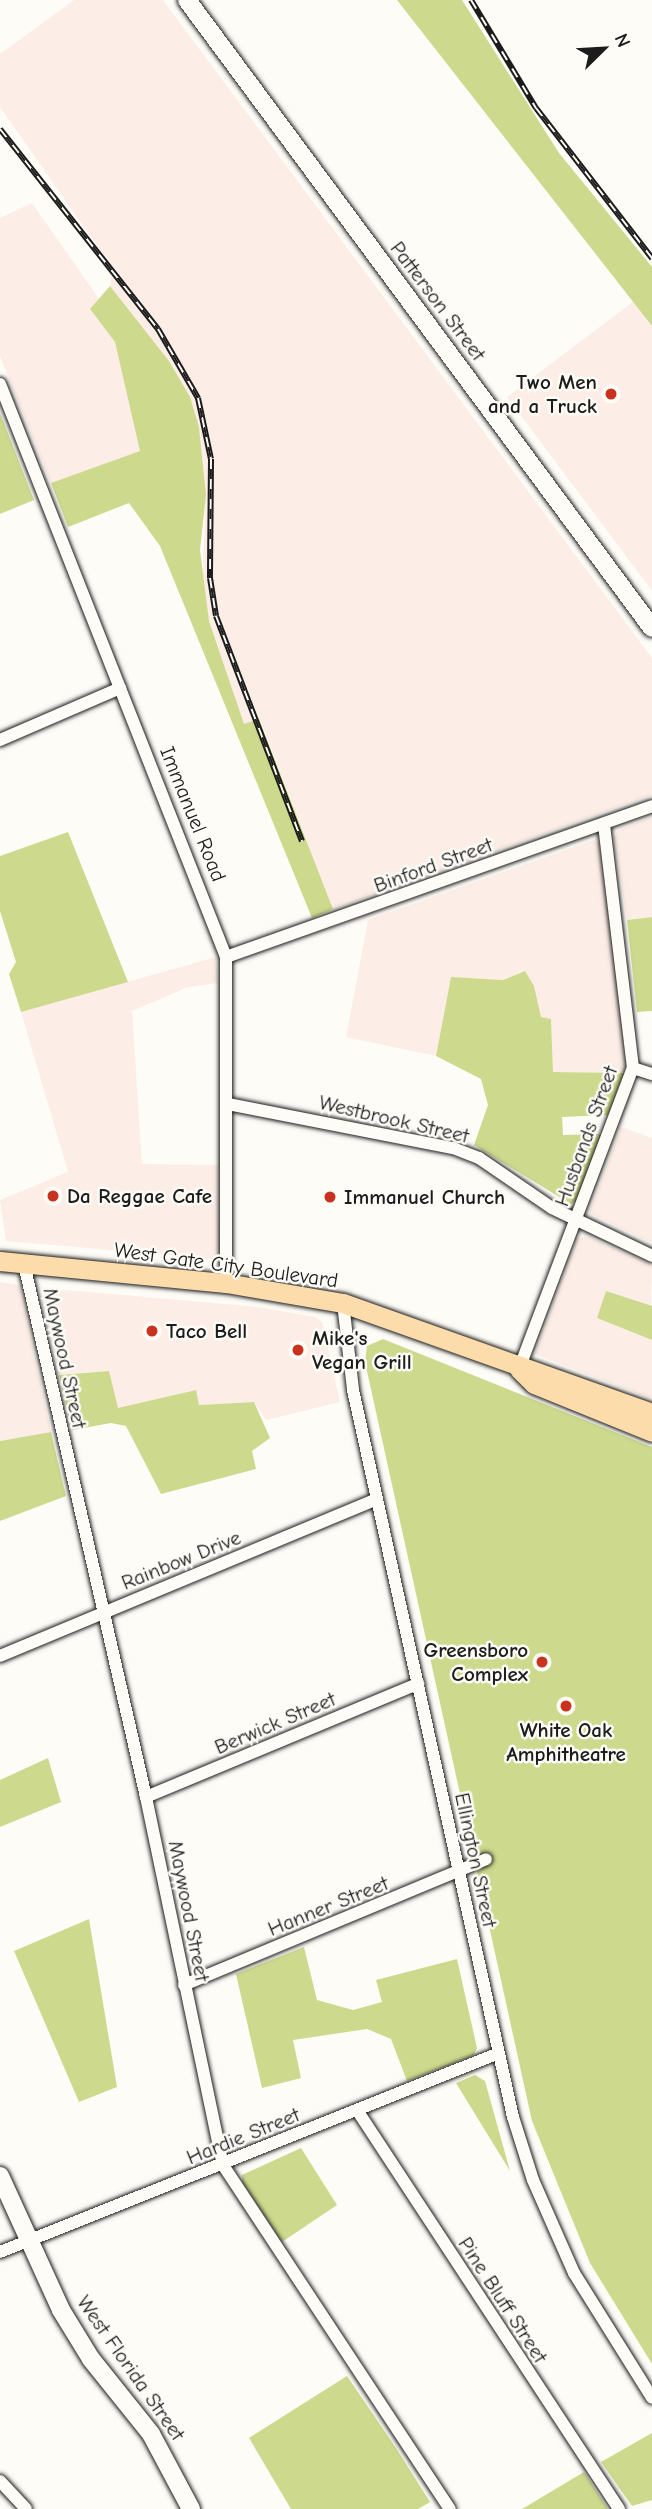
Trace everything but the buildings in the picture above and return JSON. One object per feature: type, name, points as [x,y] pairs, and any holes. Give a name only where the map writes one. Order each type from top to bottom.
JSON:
[{"type":"main road","name":"Patterson Street","points":[[187,0],[652,628]]},
{"type":"main road","name":"West Gate City Boulevard","points":[[0,1261],[226,1283],[343,1303],[519,1369],[536,1368],[652,1413]]},
{"type":"main road","name":"West Gate City Boulevard","points":[[519,1369],[534,1384],[652,1432]]},
{"type":"main road","name":"West Florida Street","points":[[0,2176],[28,2241],[72,2328],[151,2434],[191,2509]]},
{"type":"street","name":"Immanuel Road","points":[[0,384],[226,957],[226,1283]]},
{"type":"street","points":[[0,740],[120,688]]},
{"type":"street","name":"Binford Street","points":[[226,957],[652,806]]},
{"type":"street","name":"Husbands Street","points":[[519,1369],[634,1068],[604,824]]},
{"type":"street","points":[[634,1068],[652,1074]]},
{"type":"street","name":"Westbrook Street","points":[[228,1104],[453,1148],[479,1158],[552,1208],[652,1256]]},
{"type":"street","name":"Maywood Street","points":[[24,1264],[146,1797],[223,2165],[450,2509]]},
{"type":"street","name":"Ellington Street","points":[[343,1303],[350,1374],[516,2128],[545,2210],[574,2273],[652,2398]]},
{"type":"street","name":"Rainbow Drive","points":[[0,1656],[377,1499]]},
{"type":"street","name":"Berwick Street","points":[[146,1797],[418,1684]]},
{"type":"street","name":"Hanner Street","points":[[184,1985],[485,1859]]},
{"type":"street","name":"Hardie Street","points":[[0,2252],[499,2053]]},
{"type":"street","name":"Pine Bluff Street","points":[[357,2110],[619,2509]]},
{"type":"street","points":[[0,2481],[26,2509]]},
{"type":"shaded area","points":[[74,0],[163,0],[652,658],[652,795],[333,909],[260,719],[244,725],[209,621],[202,584],[206,495],[199,427],[169,361],[110,286],[112,267],[0,107],[0,54]]},
{"type":"shaded area","points":[[32,203],[99,299],[90,309],[115,342],[141,451],[51,483],[0,356],[0,218]]},
{"type":"shaded area","points":[[634,301],[652,326],[652,591],[507,397]]},
{"type":"shaded area","points":[[652,817],[652,917],[627,920],[614,837],[618,830]]},
{"type":"shaded area","points":[[594,840],[600,844],[626,1057],[624,1073],[553,1072],[551,1020],[541,1018],[534,986],[524,971],[503,980],[451,977],[436,1056],[346,1037],[368,920]]},
{"type":"shaded area","points":[[216,957],[218,983],[188,987],[132,1011],[142,1164],[218,1165],[219,1252],[215,1259],[6,1241],[0,1200],[68,1172],[21,1012]]},
{"type":"shaded area","points":[[621,1127],[652,1138],[652,1243],[589,1213]]},
{"type":"shaded area","points":[[586,1236],[652,1265],[651,1309],[597,1318],[652,1340],[652,1399],[535,1354],[577,1239]]},
{"type":"shaded area","points":[[0,1282],[20,1285],[51,1432],[0,1441]]},
{"type":"shaded area","points":[[43,1288],[258,1307],[315,1317],[322,1322],[340,1402],[266,1420],[254,1402],[199,1405],[195,1390],[117,1409],[108,1371],[59,1375]]},
{"type":"green space","points":[[397,0],[462,0],[559,153],[652,267],[652,326]]},
{"type":"green space","points":[[110,286],[169,361],[190,397],[199,427],[206,495],[200,550],[209,621],[244,724],[259,719],[333,909],[312,918],[160,546],[129,503],[68,527],[51,483],[140,451],[115,342],[90,309]]},
{"type":"green space","points":[[0,413],[34,500],[0,514]]},
{"type":"green space","points":[[68,832],[128,982],[21,1012],[9,974],[16,962],[0,911],[0,856]]},
{"type":"green space","points":[[652,917],[652,1011],[637,1012],[627,920]]},
{"type":"green space","points":[[525,971],[534,986],[541,1017],[551,1019],[553,1072],[624,1073],[608,1115],[562,1117],[563,1135],[601,1134],[577,1200],[571,1204],[474,1145],[488,1105],[481,1079],[436,1056],[451,977],[503,980]]},
{"type":"green space","points":[[606,1291],[652,1306],[652,1340],[597,1318]]},
{"type":"green space","name":"Greensboro Complex","points":[[383,1339],[652,1447],[652,2364],[590,2263],[532,2121],[365,1362],[367,1346]]},
{"type":"green space","points":[[109,1371],[118,1408],[196,1390],[199,1405],[254,1402],[270,1438],[252,1451],[256,1469],[161,1494],[126,1426],[111,1423],[72,1430],[59,1375]]},
{"type":"green space","points":[[51,1432],[66,1496],[0,1521],[0,1441]]},
{"type":"green space","points":[[48,1758],[61,1802],[0,1827],[0,1780]]},
{"type":"green space","points":[[89,1919],[117,2087],[79,2102],[14,1951]]},
{"type":"green space","points":[[304,1947],[317,2000],[353,2010],[382,2002],[376,1980],[457,1959],[477,2048],[474,2055],[407,2081],[391,2039],[367,2029],[293,2040],[301,2078],[262,2088],[236,1974]]},
{"type":"green space","points":[[475,2075],[485,2081],[510,2171],[456,2083]]},
{"type":"green space","points":[[301,2148],[337,2205],[282,2242],[242,2182],[242,2175]]},
{"type":"green space","points":[[347,2376],[430,2502],[418,2509],[291,2509],[249,2438]]},
{"type":"green space","points":[[652,2433],[652,2500],[632,2506],[601,2462]]},
{"type":"green space","points":[[584,2472],[608,2509],[522,2509]]},
{"type":"railway","points":[[471,0],[536,108],[652,258]]},
{"type":"railway","points":[[0,129],[158,329],[198,398],[211,459],[210,578],[216,616],[302,841]]},
{"type":"place","name":"Two Men and a Truck","points":[[611,394]]},
{"type":"place","name":"Da Reggae Cafe","points":[[53,1196]]},
{"type":"place","name":"Immanuel Church","points":[[330,1197]]},
{"type":"place","name":"Taco Bell","points":[[152,1331]]},
{"type":"place","name":"Mike's Vegan Grill","points":[[298,1350]]},
{"type":"place","name":"Greensboro Complex","points":[[542,1662]]},
{"type":"place","name":"White Oak Amphitheatre","points":[[566,1706]]}]
